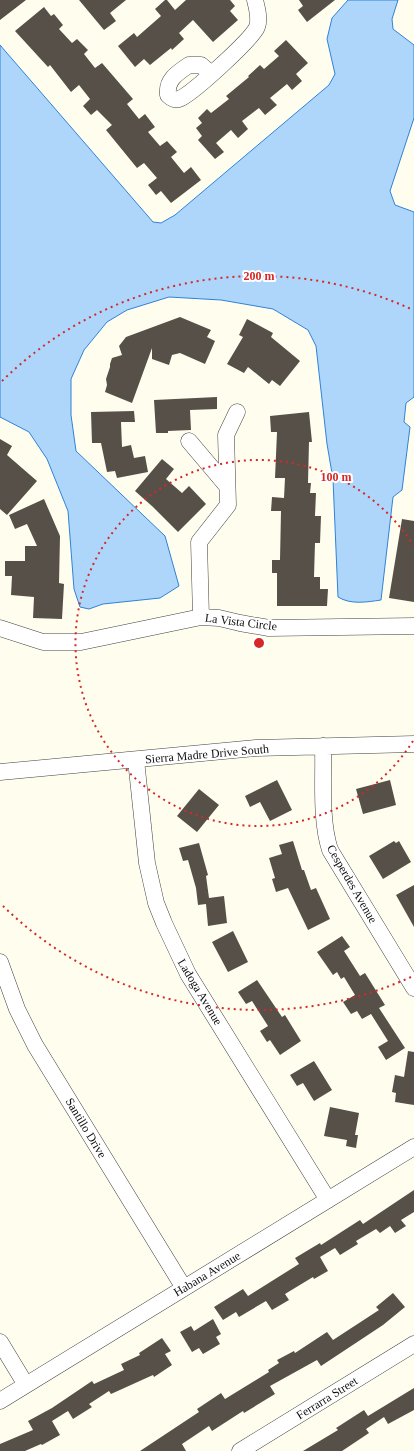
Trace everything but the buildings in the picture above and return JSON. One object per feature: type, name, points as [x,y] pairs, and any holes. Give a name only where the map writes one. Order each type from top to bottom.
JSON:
[{"type":"street","points":[[211,74],[240,49],[253,34],[257,27],[258,19],[258,9],[255,0]]},
{"type":"street","points":[[201,616],[199,542],[228,505],[226,435],[237,412]]},
{"type":"street","points":[[189,441],[227,486]]},
{"type":"street","name":"La Vista Circle","points":[[0,628],[43,642],[81,642],[201,616],[269,628],[414,626]]},
{"type":"street","name":"Sierra Madre Drive South","points":[[0,772],[256,748],[414,744]]},
{"type":"street","name":"Cesperdes Avenue","points":[[323,746],[324,822],[326,839],[330,850],[414,988]]},
{"type":"street","name":"Ladoga Avenue","points":[[136,760],[147,863],[156,903],[176,952],[188,974],[328,1200]]},
{"type":"street","name":"Santillo Drive","points":[[0,962],[17,1009],[35,1045],[184,1288]]},
{"type":"street","name":"Habana Avenue","points":[[0,1401],[414,1147]]},
{"type":"street","points":[[0,1342],[26,1385]]},
{"type":"street","name":"Ferrarra Street","points":[[240,1451],[414,1344]]},
{"type":"water","points":[[348,0],[398,0],[392,19],[393,29],[414,45],[414,118],[390,191],[395,205],[414,212],[414,397],[406,403],[404,422],[410,427],[402,490],[393,497],[381,600],[354,602],[343,600],[338,597],[333,479],[327,444],[316,346],[308,330],[273,309],[221,300],[169,297],[127,310],[107,322],[84,350],[71,379],[71,415],[76,451],[165,536],[179,586],[160,598],[103,604],[89,609],[80,607],[74,589],[68,511],[47,459],[29,432],[0,417],[0,45],[153,222],[161,223],[175,215],[329,85],[335,74],[327,39],[332,18]]}]
